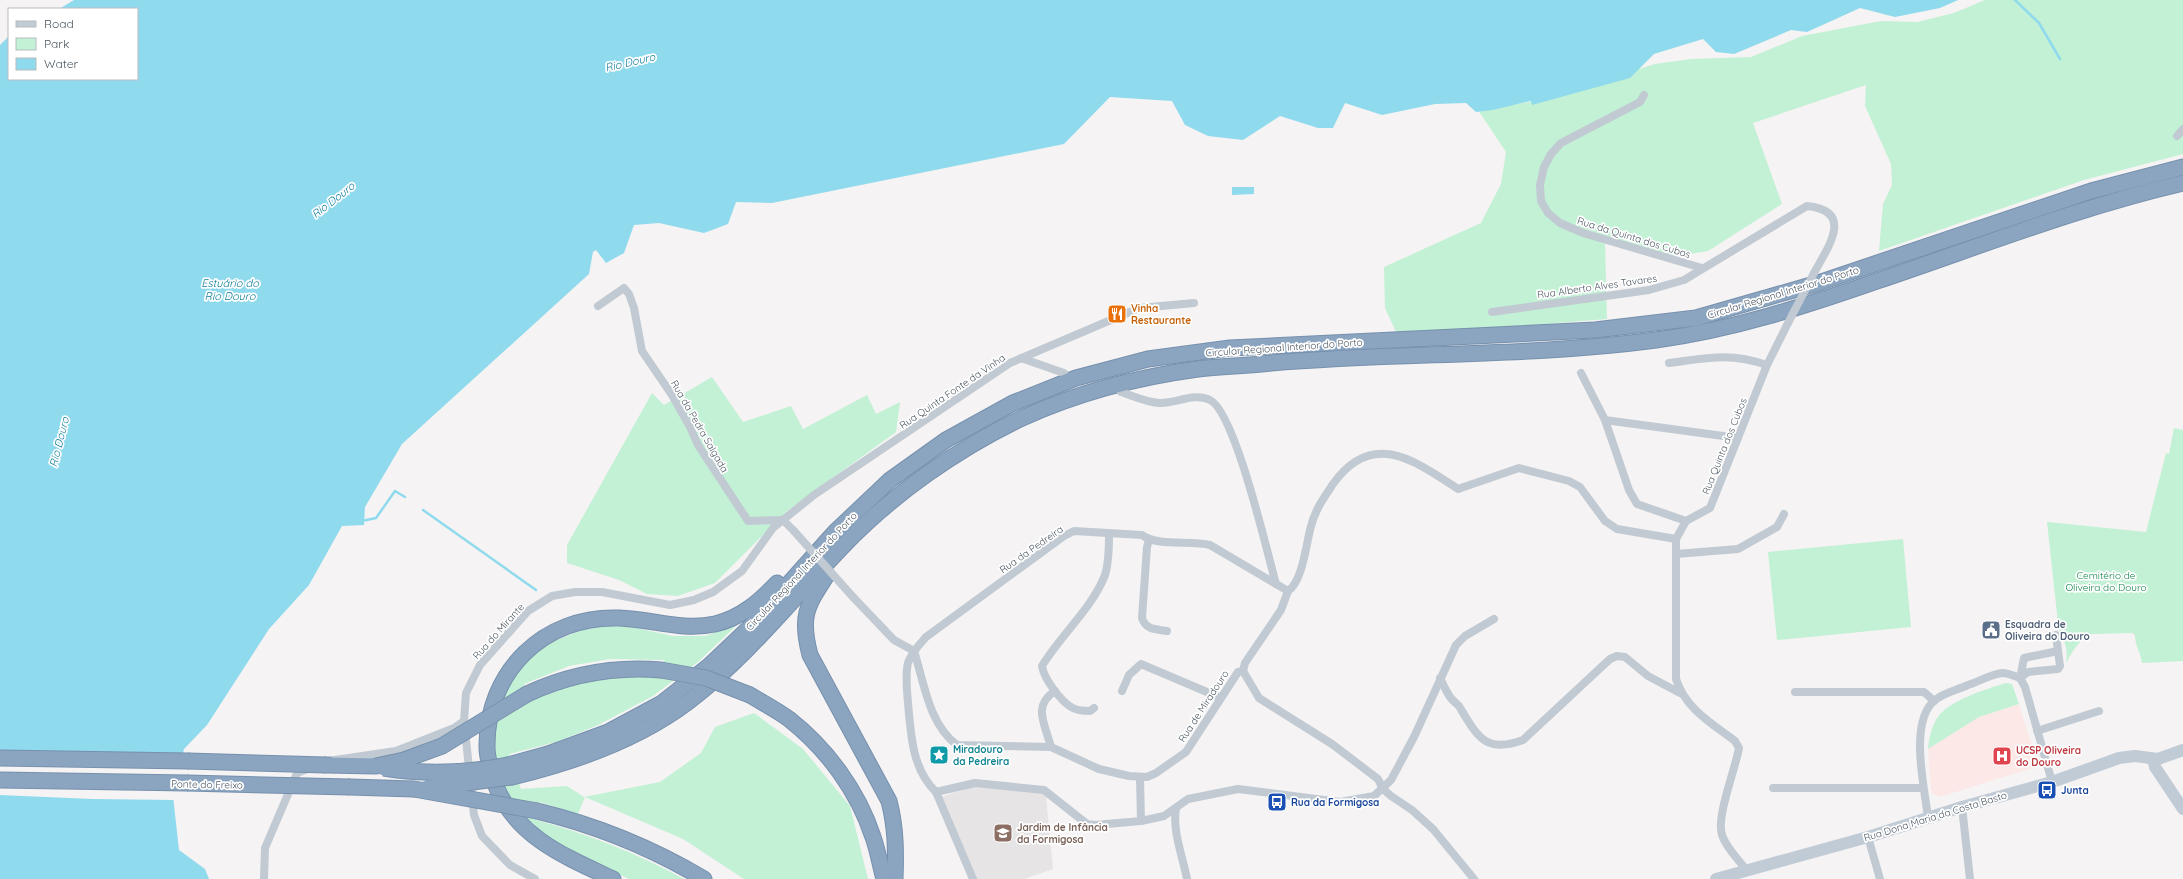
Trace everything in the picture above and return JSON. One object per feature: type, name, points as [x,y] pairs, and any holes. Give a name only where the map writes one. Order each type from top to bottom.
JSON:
[{"type":"highway","name":"Circular Regional Interior do Porto","points":[[376,766],[414,773],[477,770],[510,771],[548,754],[608,732],[662,703],[682,689],[748,629],[852,515],[890,480],[946,440],[1013,403],[1076,378],[1133,362],[1230,348],[1595,330],[1689,319],[1726,311],[1818,283],[2091,191],[2183,167]]},
{"type":"highway","name":"Circular Regional Interior do Porto","points":[[414,789],[577,759],[612,745],[666,716],[688,702],[757,641],[842,548],[864,526],[901,494],[955,455],[1020,419],[1080,395],[1152,377],[1198,369],[1306,360],[1558,348],[1656,340],[1726,328],[1805,305],[2071,215],[2183,183]]},
{"type":"highway","points":[[613,879],[542,843],[528,833],[513,816],[499,794],[487,753],[487,734],[490,713],[502,681],[516,661],[543,638],[568,625],[593,619],[620,618],[673,626],[695,627],[717,623],[742,613],[765,596],[825,533],[852,515]]},
{"type":"highway","points":[[864,526],[812,597],[805,615],[804,634],[810,655],[889,801],[894,821],[896,842],[895,879]]},
{"type":"highway","points":[[0,758],[376,766],[404,760],[442,746],[527,694],[545,686],[581,674],[614,669],[662,670],[706,678],[750,695],[788,718],[808,736],[841,774],[866,818],[874,839],[884,879]]},
{"type":"highway","name":"Ponte do Freixo","points":[[0,780],[414,789]]},
{"type":"highway","points":[[414,789],[537,810],[598,828],[639,845],[704,879]]},
{"type":"street","name":"Rua da Quinta dos Cubos","points":[[1644,95],[1640,102],[1561,143],[1551,154],[1544,168],[1540,185],[1541,201],[1548,213],[1560,223],[1584,233],[1702,268]]},
{"type":"street","points":[[2177,136],[2183,129]]},
{"type":"street","name":"Rua Quinta dos Cubos","points":[[1676,539],[1686,522],[1710,508],[1767,365],[1834,234],[1835,221],[1830,213],[1821,207],[1807,206],[1787,216],[1719,260],[1702,268]]},
{"type":"street","name":"Rua Alberto Alves Tavares","points":[[1492,312],[1650,290],[1684,280],[1702,268]]},
{"type":"street","name":"Rua da Pedra Salgada","points":[[598,306],[624,288],[629,294],[634,308],[642,351],[672,395],[690,427],[698,445],[748,521],[783,520]]},
{"type":"street","name":"Rua Quinta Fonte da Vinha","points":[[783,520],[814,495],[1010,363],[1139,308],[1194,303]]},
{"type":"street","points":[[1669,363],[1725,356],[1750,359],[1767,365]]},
{"type":"street","points":[[1021,358],[1064,373]]},
{"type":"street","points":[[1581,373],[1605,420],[1629,490],[1636,504],[1686,522]]},
{"type":"street","points":[[1121,392],[1159,403],[1187,398],[1201,398],[1211,400],[1221,411],[1228,425],[1248,480],[1276,584]]},
{"type":"street","points":[[1605,420],[1738,438]]},
{"type":"street","name":"Rua de Miradouro","points":[[1140,778],[1156,773],[1186,752],[1238,672],[1243,671],[1245,663],[1281,610],[1288,591],[1294,587],[1307,546],[1315,510],[1344,468],[1359,458],[1375,453],[1393,454],[1435,474],[1458,489],[1518,468],[1569,481],[1580,487],[1605,521],[1617,529],[1676,539]]},
{"type":"street","points":[[1676,554],[1738,548],[1777,527],[1784,514]]},
{"type":"street","points":[[783,520],[894,640],[914,651],[934,716],[949,739],[957,745],[1051,747],[1099,769],[1140,778],[1141,822]]},
{"type":"street","name":"Rua do Mirante","points":[[535,879],[510,865],[482,836],[474,814],[464,721],[466,693],[480,665],[528,611],[543,600],[575,592],[602,592],[670,606],[694,600],[714,592],[742,571],[774,528],[783,520]]},
{"type":"street","name":"Rua da Pedreira","points":[[914,651],[926,637],[1064,536],[1074,532],[1109,535],[1142,535],[1149,540],[1200,542],[1210,545],[1288,591]]},
{"type":"street","points":[[1094,708],[1090,711],[1080,711],[1071,707],[1043,674],[1042,666],[1099,589],[1105,574],[1109,555],[1109,535]]},
{"type":"street","points":[[1676,539],[1676,679],[1680,693]]},
{"type":"street","points":[[1149,540],[1147,547],[1142,618],[1145,625],[1150,628],[1166,631]]},
{"type":"street","points":[[936,792],[975,783],[1044,790],[1087,824],[1095,825],[1141,822],[1164,816],[1176,809],[1188,799],[1238,790],[1340,802],[1374,796],[1384,789],[1391,780],[1414,737],[1456,645],[1465,636],[1494,619]]},
{"type":"street","points":[[2020,678],[2028,672],[2058,669],[2060,666],[2056,635]]},
{"type":"street","points":[[914,651],[908,663],[907,687],[911,742],[916,760],[929,786],[936,792],[973,879]]},
{"type":"street","points":[[2052,782],[2025,687],[2020,678],[2024,658],[2058,651]]},
{"type":"street","points":[[1440,678],[1475,733],[1488,742],[1507,746],[1523,740],[1610,659],[1617,656],[1625,657],[1648,676],[1680,693],[1691,706],[1735,741],[1739,748],[1721,817],[1720,829],[1723,838],[1747,871]]},
{"type":"street","points":[[1122,691],[1129,675],[1141,664],[1221,698]]},
{"type":"street","points":[[1243,671],[1259,698],[1332,744],[1378,779],[1384,789],[1412,810],[1433,829],[1474,879]]},
{"type":"street","points":[[1928,818],[1923,788],[1920,742],[1926,711],[1934,701],[1946,694],[2003,673],[2020,678]]},
{"type":"street","points":[[1051,747],[1042,709],[1042,703],[1046,697],[1056,691]]},
{"type":"street","points":[[1795,692],[1924,692],[1934,701]]},
{"type":"street","points":[[2037,731],[2100,711]]},
{"type":"street","points":[[264,879],[265,848],[297,773],[342,758],[396,751],[454,728],[464,721]]},
{"type":"street","points":[[2181,749],[2165,758],[2153,759],[2155,767],[2183,809]]},
{"type":"street","name":"Rua Dona Maria da Costa Basto","points":[[1716,879],[1868,837],[1962,807],[2052,782],[2119,758],[2136,756],[2153,759]]},
{"type":"street","points":[[1773,788],[1923,788]]},
{"type":"street","points":[[1962,807],[1970,879]]},
{"type":"street","points":[[1176,809],[1176,827],[1187,879]]},
{"type":"street","points":[[1868,837],[1880,879]]},
{"type":"shaded area","points":[[2019,704],[2038,766],[1940,797],[1933,794],[1931,790],[1928,749],[1979,717]]},
{"type":"shaded area","name":"Jardim de Infância da Formigosa","points":[[972,787],[1043,792],[1046,796],[1053,869],[1024,879],[977,879],[941,797]]},
{"type":"green space","points":[[1985,0],[2183,0],[2183,154],[2084,180],[1879,251],[1883,204],[1892,185],[1891,164],[1865,106],[1866,85],[1753,123],[1782,204],[1708,251],[1672,257],[1605,242],[1607,319],[1496,328],[1396,332],[1385,308],[1384,267],[1481,223],[1501,184],[1506,152],[1478,110],[1530,102],[1655,64],[1691,59],[1751,57],[1802,36],[1881,21],[1917,22],[1954,13]]},
{"type":"green space","points":[[712,377],[743,422],[791,406],[803,429],[867,395],[876,414],[900,402],[896,432],[787,511],[715,583],[678,596],[647,594],[619,580],[567,563],[567,545],[652,393],[664,405]]},
{"type":"green space","name":"Cemitério de Oliveira do Douro","points":[[2174,428],[2183,430],[2183,661],[2142,663],[2135,635],[2132,633],[2092,634],[2087,636],[2079,643],[2066,663],[2066,647],[2059,632],[2047,522],[2146,532],[2166,453],[2169,454]]},
{"type":"green space","points":[[1903,539],[1911,627],[1777,640],[1768,552]]},
{"type":"green space","points":[[738,624],[698,662],[653,696],[598,725],[556,742],[509,754],[521,789],[567,786],[584,797],[660,782],[701,753],[715,727],[754,713],[803,749],[850,806],[868,879],[744,879],[683,839],[585,797],[578,814],[539,802],[536,820],[574,831],[612,845],[684,879],[629,879],[553,842],[528,824],[503,792],[493,755],[493,735],[502,694],[520,669],[540,647],[584,629],[609,626],[631,627],[673,636],[705,636]],"holes":[[[610,659],[665,660],[647,676],[626,675],[563,686],[532,700],[524,684],[569,666]]]},
{"type":"green space","points":[[2006,683],[2012,684],[2019,704],[1979,717],[1928,749],[1936,720],[1948,707],[1967,697]]},
{"type":"water","name":"Estuário do Rio Douro","points":[[74,0],[1958,0],[1940,8],[1895,17],[1860,8],[1807,32],[1791,30],[1734,54],[1716,52],[1703,39],[1654,54],[1630,78],[1532,105],[1531,101],[1476,112],[1466,103],[1435,104],[1382,115],[1345,103],[1333,128],[1318,128],[1280,116],[1243,140],[1208,136],[1185,125],[1172,101],[1110,97],[1064,144],[772,203],[736,202],[728,224],[704,233],[659,223],[634,225],[624,253],[606,263],[596,250],[593,252],[589,274],[402,444],[365,507],[364,525],[342,526],[309,585],[269,629],[207,725],[184,749],[173,796],[179,850],[205,869],[209,879],[0,879],[0,45],[8,37],[8,80],[138,80],[138,8],[61,8]],"holes":[[[90,758],[101,758],[100,795],[92,799],[89,795]]]},
{"type":"water","points":[[1232,187],[1254,187],[1254,194],[1232,195]]},
{"type":"pier","points":[[0,751],[184,756],[175,800],[92,799],[0,795]],"holes":[[[92,758],[99,758],[98,794],[96,797],[91,795]]]},
{"type":"waterway","points":[[2015,0],[2039,23],[2060,59]]},
{"type":"waterway","points":[[362,521],[376,518],[395,491],[405,497]]},
{"type":"waterway","points":[[423,510],[536,590]]},
{"type":"place","name":"Vinha Restaurante","points":[[1117,314]]},
{"type":"place","name":"Esquadra de Oliveira do Douro","points":[[1991,630]]},
{"type":"place","name":"Miradouro da Pedreira","points":[[939,755]]},
{"type":"place","name":"UCSP Oliveira do Douro","points":[[2002,756]]},
{"type":"place","name":"Junta","points":[[2047,790]]},
{"type":"place","name":"Rua da Formigosa","points":[[1277,802]]},
{"type":"place","name":"Jardim de Infância da Formigosa","points":[[1003,833]]},
{"type":"water label","name":"Rio Douro","points":[[630,62]]},
{"type":"water label","name":"Rio Douro","points":[[333,200]]},
{"type":"water label","name":"Rio Douro","points":[[59,442]]}]
